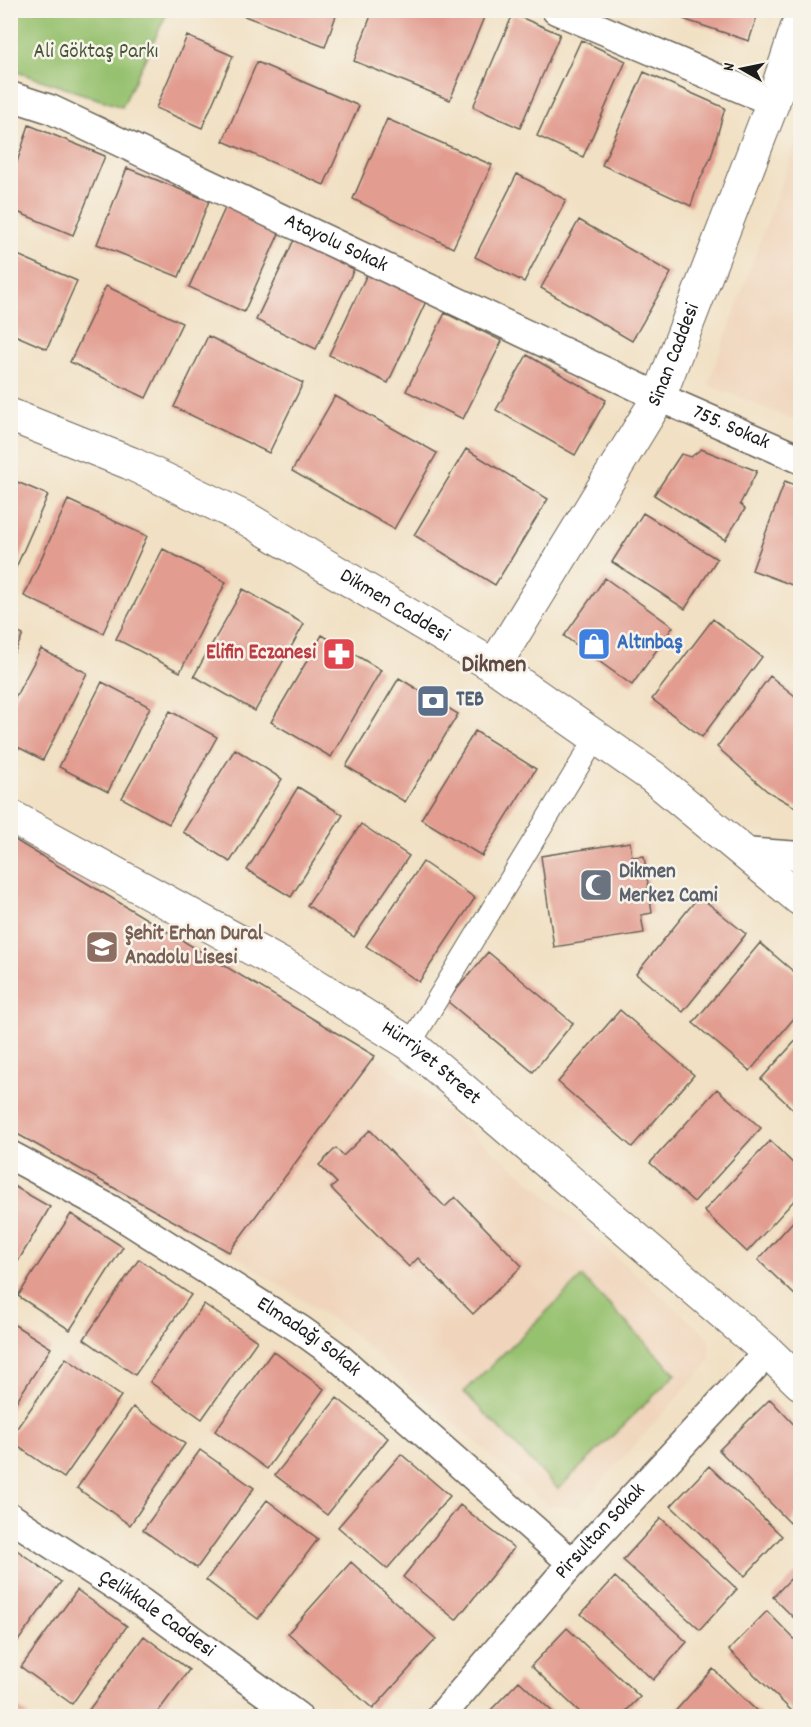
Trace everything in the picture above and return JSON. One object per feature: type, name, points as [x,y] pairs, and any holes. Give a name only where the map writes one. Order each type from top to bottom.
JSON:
[{"type":"main road","name":"Sinan Caddesi","points":[[494,666],[659,397],[773,102],[801,19]]},
{"type":"main road","name":"Dikmen Caddesi","points":[[10,415],[130,463],[249,520],[494,666],[653,777],[801,899]]},
{"type":"main road","name":"Hürriyet Street","points":[[10,816],[293,971],[410,1044],[768,1352],[801,1383]]},
{"type":"street","points":[[556,10],[773,102]]},
{"type":"street","name":"Atayolu Sokak","points":[[10,96],[50,109],[659,397]]},
{"type":"street","name":"755. Sokak","points":[[659,397],[801,459]]},
{"type":"street","points":[[410,1044],[597,736]]},
{"type":"street","points":[[744,852],[801,856]]},
{"type":"street","name":"Elmadağı Sokak","points":[[10,1155],[112,1210],[301,1330],[369,1383],[572,1563]]},
{"type":"street","name":"Pirsultan Sokak","points":[[441,1716],[572,1563],[768,1352]]},
{"type":"street","name":"Çelikkale Caddesi","points":[[10,1517],[141,1603],[297,1716]]},
{"type":"shaded area","points":[[800,131],[800,422],[708,385]]},
{"type":"shaded area","points":[[375,1056],[505,1160],[709,1338],[710,1361],[578,1508],[547,1505],[345,1328],[229,1252]]},
{"type":"green space","name":"Ali Göktaş Parkı","points":[[11,10],[168,11],[122,107],[11,70]]},
{"type":"green space","points":[[582,1277],[676,1374],[558,1489],[464,1392]]},
{"type":"building","points":[[229,10],[338,10],[325,47]]},
{"type":"building","points":[[373,10],[487,10],[450,100],[354,61]]},
{"type":"building","points":[[686,10],[759,10],[749,41],[683,19]]},
{"type":"building","points":[[513,14],[560,34],[520,128],[473,107]]},
{"type":"building","points":[[187,36],[233,56],[202,128],[156,108]]},
{"type":"building","points":[[581,40],[626,61],[583,157],[537,136]]},
{"type":"building","points":[[257,62],[359,106],[324,185],[223,141]]},
{"type":"building","points":[[644,72],[725,108],[711,157],[698,184],[691,206],[602,165]]},
{"type":"building","points":[[387,119],[492,165],[453,248],[353,199]]},
{"type":"building","points":[[29,125],[105,156],[73,235],[10,209],[10,184]]},
{"type":"building","points":[[127,168],[209,201],[179,277],[97,244]]},
{"type":"building","points":[[517,174],[566,200],[524,282],[475,257]]},
{"type":"building","points":[[227,204],[281,229],[244,312],[189,287]]},
{"type":"building","points":[[579,220],[671,273],[632,341],[541,288]]},
{"type":"building","points":[[294,240],[354,269],[316,349],[256,320]]},
{"type":"building","points":[[11,252],[77,281],[47,349],[10,333]]},
{"type":"building","points":[[369,270],[428,297],[388,383],[329,355]]},
{"type":"building","points":[[106,286],[182,323],[146,398],[70,362]]},
{"type":"building","points":[[445,313],[502,341],[463,419],[406,391]]},
{"type":"building","points":[[208,336],[303,383],[269,453],[174,407]]},
{"type":"building","points":[[527,355],[606,400],[575,455],[496,410]]},
{"type":"building","points":[[335,396],[437,453],[394,529],[292,471]]},
{"type":"building","points":[[466,449],[548,499],[495,585],[414,535]]},
{"type":"building","points":[[701,449],[757,471],[740,504],[745,509],[725,540],[654,495],[681,454],[691,457]]},
{"type":"building","points":[[10,479],[48,495],[10,581]]},
{"type":"building","points":[[785,481],[800,487],[800,588],[752,570]]},
{"type":"building","points":[[68,500],[147,536],[103,633],[24,596]]},
{"type":"building","points":[[643,513],[717,559],[685,609],[612,562]]},
{"type":"building","points":[[163,549],[226,582],[180,672],[116,639]]},
{"type":"building","points":[[605,578],[673,627],[632,685],[564,636]]},
{"type":"building","points":[[243,589],[304,624],[255,711],[194,676]]},
{"type":"building","points":[[713,619],[762,657],[702,737],[652,699]]},
{"type":"building","points":[[10,629],[23,635],[10,661]]},
{"type":"building","points":[[322,635],[381,670],[331,757],[271,722]]},
{"type":"building","points":[[41,649],[87,673],[43,760],[10,743],[10,707]]},
{"type":"building","points":[[770,676],[800,700],[800,807],[793,806],[767,791],[717,747]]},
{"type":"building","points":[[399,678],[458,714],[405,802],[346,766]]},
{"type":"building","points":[[102,682],[150,707],[108,792],[59,767]]},
{"type":"building","points":[[170,711],[217,737],[169,824],[122,798]]},
{"type":"building","points":[[475,731],[536,769],[482,856],[421,819]]},
{"type":"building","points":[[235,749],[282,779],[230,862],[183,832]]},
{"type":"building","points":[[298,787],[343,815],[291,897],[247,870]]},
{"type":"building","points":[[361,824],[409,856],[354,937],[307,905]]},
{"type":"building","name":"Şehit Erhan Dural Anadolu Lisesi","points":[[10,837],[375,1056],[229,1252],[10,1130]]},
{"type":"building","name":"Dikmen Merkez Cami","points":[[630,842],[632,857],[644,856],[652,913],[641,915],[644,933],[554,947],[541,856]]},
{"type":"building","points":[[423,862],[475,898],[419,982],[366,946]]},
{"type":"building","points":[[699,896],[746,934],[683,1012],[636,974]]},
{"type":"building","points":[[760,943],[800,977],[800,1011],[750,1071],[693,1023]]},
{"type":"building","points":[[488,952],[573,1023],[533,1072],[447,1001]]},
{"type":"building","points":[[620,1010],[694,1075],[632,1147],[558,1082]]},
{"type":"building","points":[[800,1036],[800,1116],[761,1079]]},
{"type":"building","points":[[717,1089],[761,1128],[694,1202],[650,1163]]},
{"type":"building","points":[[370,1130],[445,1207],[455,1197],[522,1266],[473,1314],[418,1258],[409,1267],[331,1188],[337,1183],[319,1165],[336,1148],[343,1156]]},
{"type":"building","points":[[770,1141],[800,1170],[800,1194],[747,1252],[704,1211]]},
{"type":"building","points":[[10,1184],[50,1207],[10,1275]]},
{"type":"building","points":[[71,1214],[123,1247],[70,1330],[18,1296]]},
{"type":"building","points":[[800,1214],[800,1300],[758,1260]]},
{"type":"building","points":[[139,1259],[191,1295],[135,1375],[84,1339]]},
{"type":"building","points":[[204,1304],[257,1341],[202,1419],[150,1382]]},
{"type":"building","points":[[10,1322],[51,1348],[10,1411]]},
{"type":"building","points":[[273,1351],[324,1389],[267,1469],[215,1431]]},
{"type":"building","points":[[66,1358],[121,1396],[64,1478],[10,1441],[10,1438]]},
{"type":"building","points":[[337,1398],[388,1438],[327,1515],[275,1475]]},
{"type":"building","points":[[770,1399],[800,1431],[800,1512],[790,1523],[719,1450]]},
{"type":"building","points":[[133,1407],[185,1444],[130,1525],[77,1488]]},
{"type":"building","points":[[200,1450],[254,1488],[197,1568],[143,1530]]},
{"type":"building","points":[[401,1454],[450,1496],[387,1569],[338,1527]]},
{"type":"building","points":[[709,1466],[782,1536],[745,1576],[671,1506]]},
{"type":"building","points":[[267,1500],[318,1539],[258,1619],[206,1580]]},
{"type":"building","points":[[460,1505],[514,1548],[456,1620],[403,1577]]},
{"type":"building","points":[[661,1518],[737,1589],[700,1630],[623,1560]]},
{"type":"building","points":[[14,1548],[61,1582],[10,1652],[10,1552]]},
{"type":"building","points":[[351,1562],[436,1639],[373,1709],[288,1633]]},
{"type":"building","points":[[800,1569],[800,1624],[773,1597]]},
{"type":"building","points":[[615,1577],[687,1642],[653,1680],[581,1614]]},
{"type":"building","points":[[77,1590],[127,1626],[72,1704],[21,1667]]},
{"type":"building","points":[[767,1611],[800,1645],[800,1716],[797,1716],[729,1650]]},
{"type":"building","points":[[567,1628],[640,1697],[621,1716],[584,1716],[531,1666]]},
{"type":"building","points":[[144,1636],[189,1670],[155,1716],[86,1716],[85,1715]]},
{"type":"building","points":[[713,1669],[762,1716],[671,1716]]},
{"type":"building","points":[[519,1681],[557,1716],[485,1716]]},
{"type":"building","points":[[10,1703],[30,1716],[10,1716]]},
{"type":"place","name":"Altınbaş","points":[[594,644]]},
{"type":"place","name":"Elifin Eczanesi","points":[[339,654]]},
{"type":"place","name":"TEB","points":[[433,701]]},
{"type":"place","name":"Dikmen Merkez Cami","points":[[596,885]]},
{"type":"place","name":"Şehit Erhan Dural Anadolu Lisesi","points":[[102,947]]},
{"type":"district","name":"Dikmen","points":[[494,666]]}]
